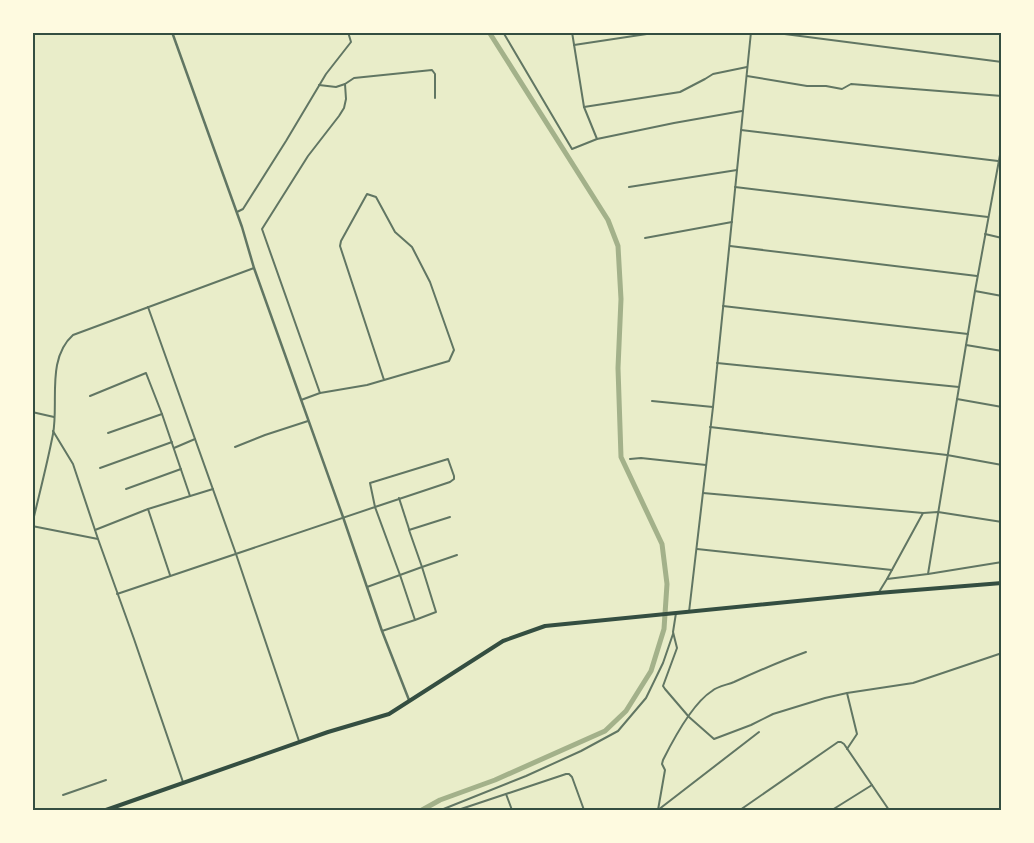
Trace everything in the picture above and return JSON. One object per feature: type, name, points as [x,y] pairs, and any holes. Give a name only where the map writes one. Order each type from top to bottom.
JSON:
[{"type":"main road","points":[[106,810],[389,714],[503,641],[545,626],[878,593],[1002,583]]},
{"type":"street","points":[[172,32],[382,631],[410,701]]},
{"type":"street","points":[[236,212],[243,209],[326,74],[351,42],[348,32]]},
{"type":"street","points":[[503,32],[572,149],[597,139],[743,110]]},
{"type":"street","points":[[572,32],[584,107],[597,139]]},
{"type":"street","points":[[574,45],[660,32]]},
{"type":"street","points":[[689,612],[713,407],[751,32]]},
{"type":"street","points":[[769,32],[1002,62]]},
{"type":"street","points":[[584,107],[680,92],[713,74],[748,67]]},
{"type":"street","points":[[319,85],[336,87],[354,78],[432,70],[434,74],[435,98]]},
{"type":"street","points":[[747,76],[807,86],[826,86],[842,89],[851,84],[1002,96]]},
{"type":"street","points":[[320,393],[262,229],[308,156],[344,108],[346,99],[345,84]]},
{"type":"street","points":[[741,130],[998,161]]},
{"type":"street","points":[[928,574],[977,276],[1002,144]]},
{"type":"street","points":[[629,187],[737,170]]},
{"type":"street","points":[[735,187],[988,217]]},
{"type":"street","points":[[301,400],[320,393],[367,385],[450,361],[454,350],[430,282],[412,247],[395,232],[376,198],[367,194],[340,246],[384,380]]},
{"type":"street","points":[[645,238],[732,222]]},
{"type":"street","points":[[985,234],[1002,238]]},
{"type":"street","points":[[730,246],[977,276]]},
{"type":"street","points":[[98,539],[32,525],[53,432],[54,385],[62,347],[73,335],[254,268]]},
{"type":"street","points":[[975,291],[1002,296]]},
{"type":"street","points":[[723,306],[968,334]]},
{"type":"street","points":[[148,307],[236,554],[299,743]]},
{"type":"street","points":[[966,345],[1002,351]]},
{"type":"street","points":[[717,363],[958,387]]},
{"type":"street","points":[[90,396],[146,373],[190,496]]},
{"type":"street","points":[[957,399],[1002,408]]},
{"type":"street","points":[[652,401],[713,407]]},
{"type":"street","points":[[32,412],[54,417]]},
{"type":"street","points":[[108,433],[162,414]]},
{"type":"street","points":[[235,447],[308,421]]},
{"type":"street","points":[[710,427],[947,455],[1002,465]]},
{"type":"street","points":[[53,432],[73,464],[184,783]]},
{"type":"street","points":[[174,448],[195,438]]},
{"type":"street","points":[[100,468],[172,442]]},
{"type":"street","points":[[630,460],[641,458],[706,465]]},
{"type":"street","points":[[117,594],[375,507],[399,498],[450,482],[454,479],[454,476],[448,459],[370,483],[375,507],[415,620]]},
{"type":"street","points":[[126,489],[181,469]]},
{"type":"street","points":[[95,530],[148,509],[213,489]]},
{"type":"street","points":[[703,493],[923,513],[938,512],[1002,522]]},
{"type":"street","points":[[382,631],[436,612],[399,498]]},
{"type":"street","points":[[148,509],[170,576]]},
{"type":"street","points":[[878,593],[923,513]]},
{"type":"street","points":[[409,530],[450,516]]},
{"type":"street","points":[[696,549],[892,570]]},
{"type":"street","points":[[367,586],[457,555]]},
{"type":"street","points":[[887,579],[1002,562]]},
{"type":"street","points":[[674,614],[673,632],[676,648],[664,686],[689,717],[714,739],[751,725],[773,714],[825,698],[913,683],[1002,653]]},
{"type":"street","points":[[441,810],[526,776],[581,751],[618,731],[646,698],[663,663],[673,632]]},
{"type":"street","points":[[658,810],[665,770],[662,764],[663,760],[689,717],[702,700],[713,690],[806,652]]},
{"type":"street","points":[[847,693],[857,734],[847,749]]},
{"type":"street","points":[[658,810],[759,732]]},
{"type":"street","points":[[740,810],[838,742],[844,744],[889,810]]},
{"type":"street","points":[[458,810],[566,774],[572,777],[584,810]]},
{"type":"street","points":[[63,795],[106,780]]},
{"type":"street","points":[[832,810],[872,784]]},
{"type":"street","points":[[506,794],[512,810]]},
{"type":"waterway","points":[[422,810],[440,800],[495,780],[605,731],[626,711],[651,671],[664,629],[667,584],[662,544],[621,457],[618,368],[621,299],[618,246],[608,220],[489,32]]}]
